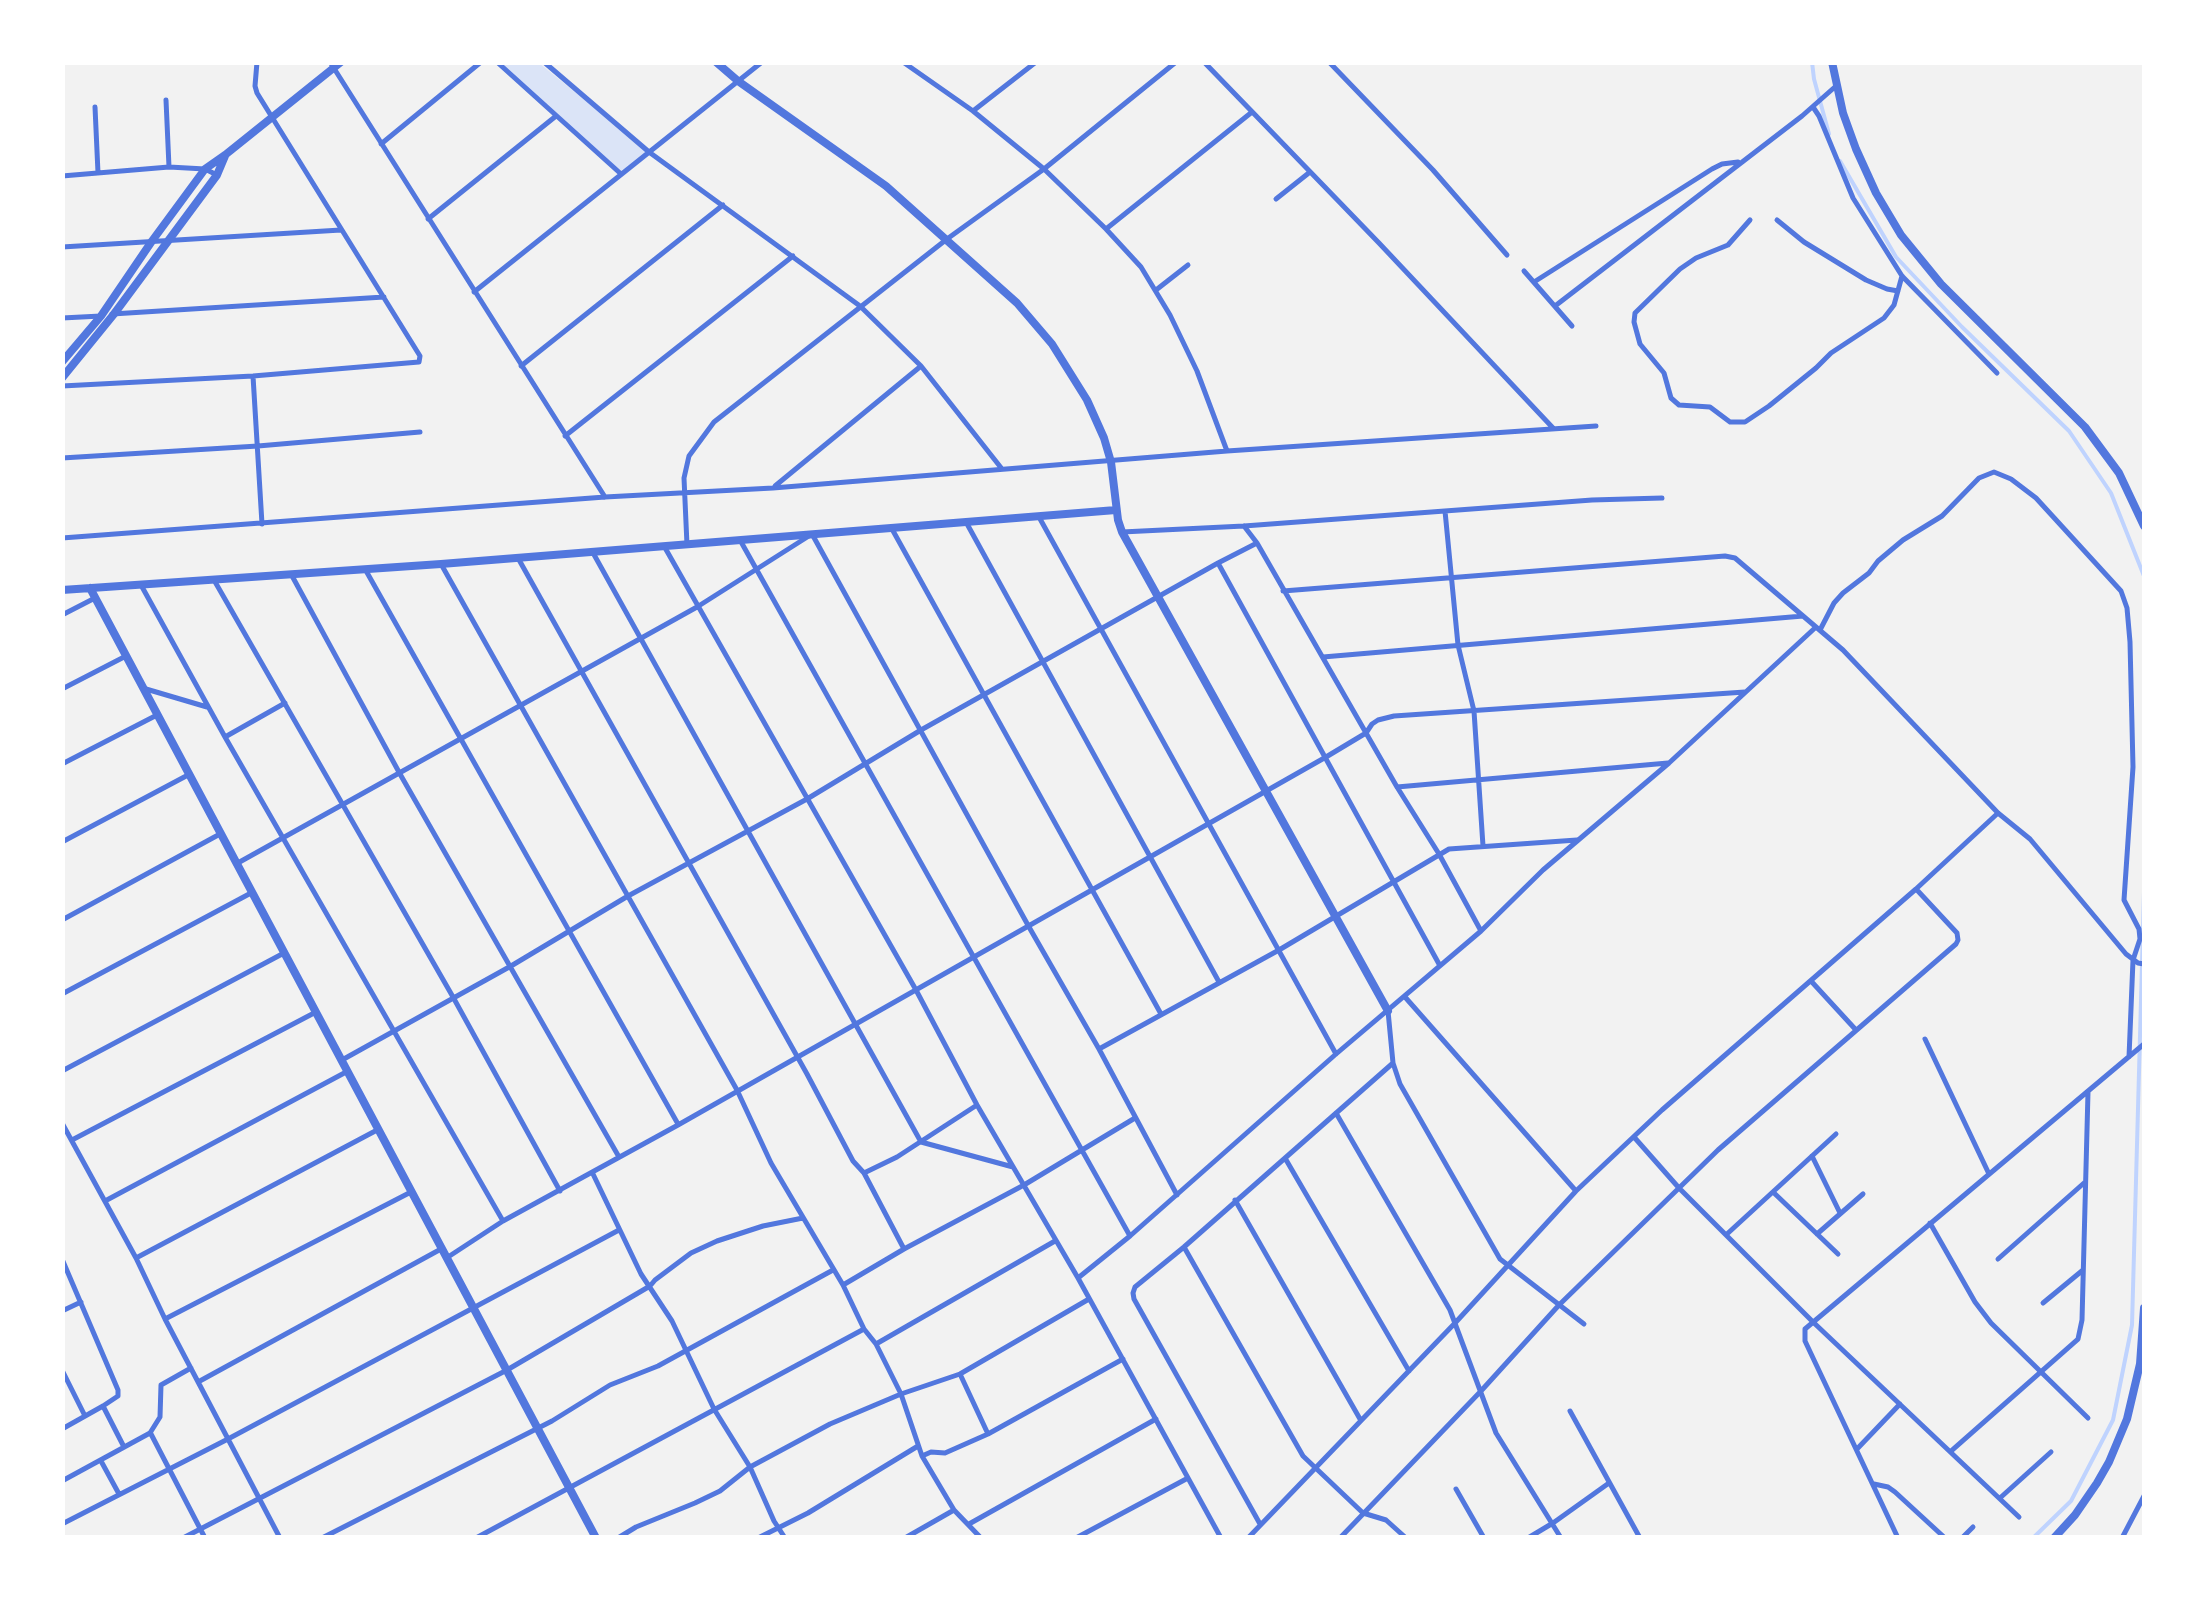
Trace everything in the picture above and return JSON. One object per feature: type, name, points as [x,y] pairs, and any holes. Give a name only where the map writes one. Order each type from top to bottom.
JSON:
[{"type":"street","points":[[62,386],[419,362],[420,356],[271,118],[255,86],[258,62]]},
{"type":"street","points":[[381,144],[481,62]]},
{"type":"street","points":[[496,62],[622,174]]},
{"type":"street","points":[[544,62],[650,152],[860,306],[921,366],[1002,469]]},
{"type":"street","points":[[716,62],[886,186],[1016,304],[1052,344],[1087,400],[1104,438],[1122,532],[1388,1011],[1393,1063],[1400,1084],[1507,1266],[1584,1324]]},
{"type":"street","points":[[474,292],[762,62]]},
{"type":"street","points":[[902,62],[973,111],[1044,169],[1141,267],[1196,371],[1228,451]]},
{"type":"street","points":[[973,111],[1036,62]]},
{"type":"street","points":[[687,544],[684,493],[689,456],[714,422],[947,239],[1044,169],[1176,62]]},
{"type":"street","points":[[1204,62],[1552,428]]},
{"type":"street","points":[[1329,62],[1433,170],[1507,255]]},
{"type":"street","points":[[1832,62],[1842,113],[1866,173],[1901,235],[1941,284],[2085,427],[2119,473],[2144,526]]},
{"type":"street","points":[[62,362],[101,316],[205,168],[225,156],[335,64],[381,144],[605,497]]},
{"type":"street","points":[[1555,306],[1836,86]]},
{"type":"street","points":[[166,100],[169,167]]},
{"type":"street","points":[[95,106],[98,174]]},
{"type":"street","points":[[1814,106],[1853,198],[1902,276],[1996,372]]},
{"type":"street","points":[[1106,229],[1252,112]]},
{"type":"street","points":[[428,219],[556,116]]},
{"type":"street","points":[[62,378],[217,175],[225,156]]},
{"type":"street","points":[[1534,282],[1712,169],[1741,162]]},
{"type":"street","points":[[62,176],[169,167],[205,168],[217,175]]},
{"type":"street","points":[[1276,199],[1310,172]]},
{"type":"street","points":[[520,366],[723,205]]},
{"type":"street","points":[[1750,220],[1728,244],[1680,269],[1636,313],[1634,322],[1640,344],[1664,374],[1671,398],[1678,404],[1710,407],[1730,422],[1744,422],[1792,388],[1831,352],[1884,318],[1894,305],[1902,276]]},
{"type":"street","points":[[1777,220],[1804,242],[1866,280],[1898,291]]},
{"type":"street","points":[[62,247],[341,230]]},
{"type":"street","points":[[565,436],[792,256]]},
{"type":"street","points":[[1156,290],[1188,265]]},
{"type":"street","points":[[1524,271],[1572,326]]},
{"type":"street","points":[[62,318],[384,297]]},
{"type":"street","points":[[773,488],[921,366]]},
{"type":"street","points":[[253,376],[262,524]]},
{"type":"street","points":[[62,538],[1596,426]]},
{"type":"street","points":[[62,458],[420,432]]},
{"type":"street","points":[[1078,1278],[1406,996],[1543,870],[1669,762],[1818,628],[1843,593],[1878,561],[1942,516],[1979,478],[1994,472],[2036,498],[2121,592],[2127,608],[2132,767],[2124,900],[2140,939],[2129,1058]]},
{"type":"street","points":[[1122,532],[1662,498]]},
{"type":"street","points":[[62,590],[1116,510]]},
{"type":"street","points":[[1445,512],[1458,644],[1474,711],[1483,846]]},
{"type":"street","points":[[1039,517],[1336,1054]]},
{"type":"street","points":[[966,522],[1219,982]]},
{"type":"street","points":[[1244,526],[1481,930]]},
{"type":"street","points":[[892,528],[1161,1014]]},
{"type":"street","points":[[236,864],[697,607],[812,534]]},
{"type":"street","points":[[812,534],[1028,927],[1100,1049],[1177,1195]]},
{"type":"street","points":[[740,540],[1130,1236]]},
{"type":"street","points":[[342,1060],[1257,543]]},
{"type":"street","points":[[664,546],[1220,1537]]},
{"type":"street","points":[[592,551],[921,1142],[1015,1167]]},
{"type":"street","points":[[518,558],[904,1249]]},
{"type":"street","points":[[1284,591],[1735,558],[1843,650],[1998,813],[2030,839],[2118,946],[2139,962]]},
{"type":"street","points":[[1218,562],[1439,964]]},
{"type":"street","points":[[440,564],[738,1090],[772,1163],[876,1344],[901,1394],[922,1456],[954,1510],[982,1538]]},
{"type":"street","points":[[366,569],[678,1125]]},
{"type":"street","points":[[291,574],[400,774],[619,1157]]},
{"type":"street","points":[[214,580],[560,1191]]},
{"type":"street","points":[[141,585],[503,1221]]},
{"type":"street","points":[[90,588],[596,1538]]},
{"type":"street","points":[[62,615],[96,597]]},
{"type":"street","points":[[1323,657],[1804,616]]},
{"type":"street","points":[[62,690],[126,656]]},
{"type":"street","points":[[143,688],[209,708]]},
{"type":"street","points":[[198,1382],[678,1125],[1326,757],[1384,718],[1745,692]]},
{"type":"street","points":[[225,737],[286,703]]},
{"type":"street","points":[[62,764],[158,714]]},
{"type":"street","points":[[1397,786],[1669,762]]},
{"type":"street","points":[[62,842],[190,774]]},
{"type":"street","points":[[1248,1538],[1576,1192],[1998,813]]},
{"type":"street","points":[[62,920],[220,834]]},
{"type":"street","points":[[1100,1049],[1279,950],[1448,849],[1578,840]]},
{"type":"street","points":[[1340,1538],[1559,1305],[1678,1188],[1956,944],[1958,936],[1916,889]]},
{"type":"street","points":[[62,994],[251,893]]},
{"type":"street","points":[[62,1072],[284,953]]},
{"type":"street","points":[[1812,981],[1856,1030]]},
{"type":"street","points":[[1406,996],[1576,1192]]},
{"type":"street","points":[[72,1140],[316,1012]]},
{"type":"street","points":[[1925,1039],[1989,1174]]},
{"type":"street","points":[[1898,1538],[1805,1341],[1804,1329],[2144,1044]]},
{"type":"street","points":[[1260,1524],[1133,1293],[1135,1287],[1393,1063]]},
{"type":"street","points":[[105,1201],[348,1072]]},
{"type":"street","points":[[1950,1451],[2078,1338],[2082,1320],[2088,1092]]},
{"type":"street","points":[[864,1172],[921,1142],[977,1105]]},
{"type":"street","points":[[1336,1112],[1456,1322],[1496,1433],[1561,1538]]},
{"type":"street","points":[[843,1285],[1136,1117]]},
{"type":"street","points":[[62,1123],[280,1538]]},
{"type":"street","points":[[136,1258],[378,1130]]},
{"type":"street","points":[[1727,1234],[1836,1134]]},
{"type":"street","points":[[1634,1136],[1678,1188],[1812,1322],[2019,1517]]},
{"type":"street","points":[[1812,1156],[1840,1213]]},
{"type":"street","points":[[1285,1158],[1408,1371]]},
{"type":"street","points":[[592,1173],[641,1274],[672,1321],[714,1409],[750,1468],[785,1538]]},
{"type":"street","points":[[1998,1258],[2084,1183]]},
{"type":"street","points":[[165,1320],[412,1191]]},
{"type":"street","points":[[1773,1192],[1838,1254]]},
{"type":"street","points":[[1816,1234],[1863,1194]]},
{"type":"street","points":[[1235,1200],[1360,1420]]},
{"type":"street","points":[[183,1538],[507,1370],[650,1286],[691,1253],[763,1226],[803,1218]]},
{"type":"street","points":[[1930,1223],[1983,1313],[2088,1418]]},
{"type":"street","points":[[62,1524],[619,1230]]},
{"type":"street","points":[[876,1344],[1056,1241]]},
{"type":"street","points":[[1184,1247],[1296,1447],[1363,1513],[1386,1520],[1406,1538]]},
{"type":"street","points":[[62,1258],[118,1390],[118,1396],[104,1406],[62,1429]]},
{"type":"street","points":[[322,1538],[538,1428],[610,1385],[647,1372],[833,1270]]},
{"type":"street","points":[[2044,1303],[2083,1270]]},
{"type":"street","points":[[618,1538],[720,1490],[750,1468],[830,1424],[960,1374],[1089,1298]]},
{"type":"street","points":[[62,1311],[80,1302]]},
{"type":"street","points":[[2054,1538],[2097,1484],[2128,1419],[2140,1364],[2144,1308]]},
{"type":"street","points":[[476,1538],[864,1328]]},
{"type":"street","points":[[922,1456],[945,1453],[988,1434],[1123,1358]]},
{"type":"street","points":[[62,1481],[150,1432],[160,1417],[161,1385],[191,1368]]},
{"type":"street","points":[[62,1370],[85,1416]]},
{"type":"street","points":[[960,1374],[988,1434]]},
{"type":"street","points":[[1857,1449],[1900,1403]]},
{"type":"street","points":[[104,1406],[124,1447]]},
{"type":"street","points":[[1570,1411],[1640,1538]]},
{"type":"street","points":[[970,1524],[1156,1419]]},
{"type":"street","points":[[150,1432],[205,1538]]},
{"type":"street","points":[[758,1538],[808,1513],[918,1446]]},
{"type":"street","points":[[2000,1498],[2052,1452]]},
{"type":"street","points":[[102,1461],[119,1494]]},
{"type":"street","points":[[1076,1538],[1188,1478]]},
{"type":"street","points":[[1528,1538],[1609,1482]]},
{"type":"street","points":[[1874,1484],[1895,1492],[1945,1538]]},
{"type":"street","points":[[1456,1489],[1484,1538]]},
{"type":"street","points":[[2122,1538],[2144,1496]]},
{"type":"street","points":[[906,1538],[954,1510]]},
{"type":"street","points":[[1962,1538],[1973,1527]]},
{"type":"shaded area","points":[[498,63],[539,63],[649,152],[620,173]]},
{"type":"waterway","points":[[1812,62],[1829,134]]},
{"type":"waterway","points":[[1840,161],[1896,257],[2069,431],[2111,493],[2144,576]]},
{"type":"waterway","points":[[2033,1538],[2071,1501],[2113,1420],[2132,1325],[2144,892]]}]
